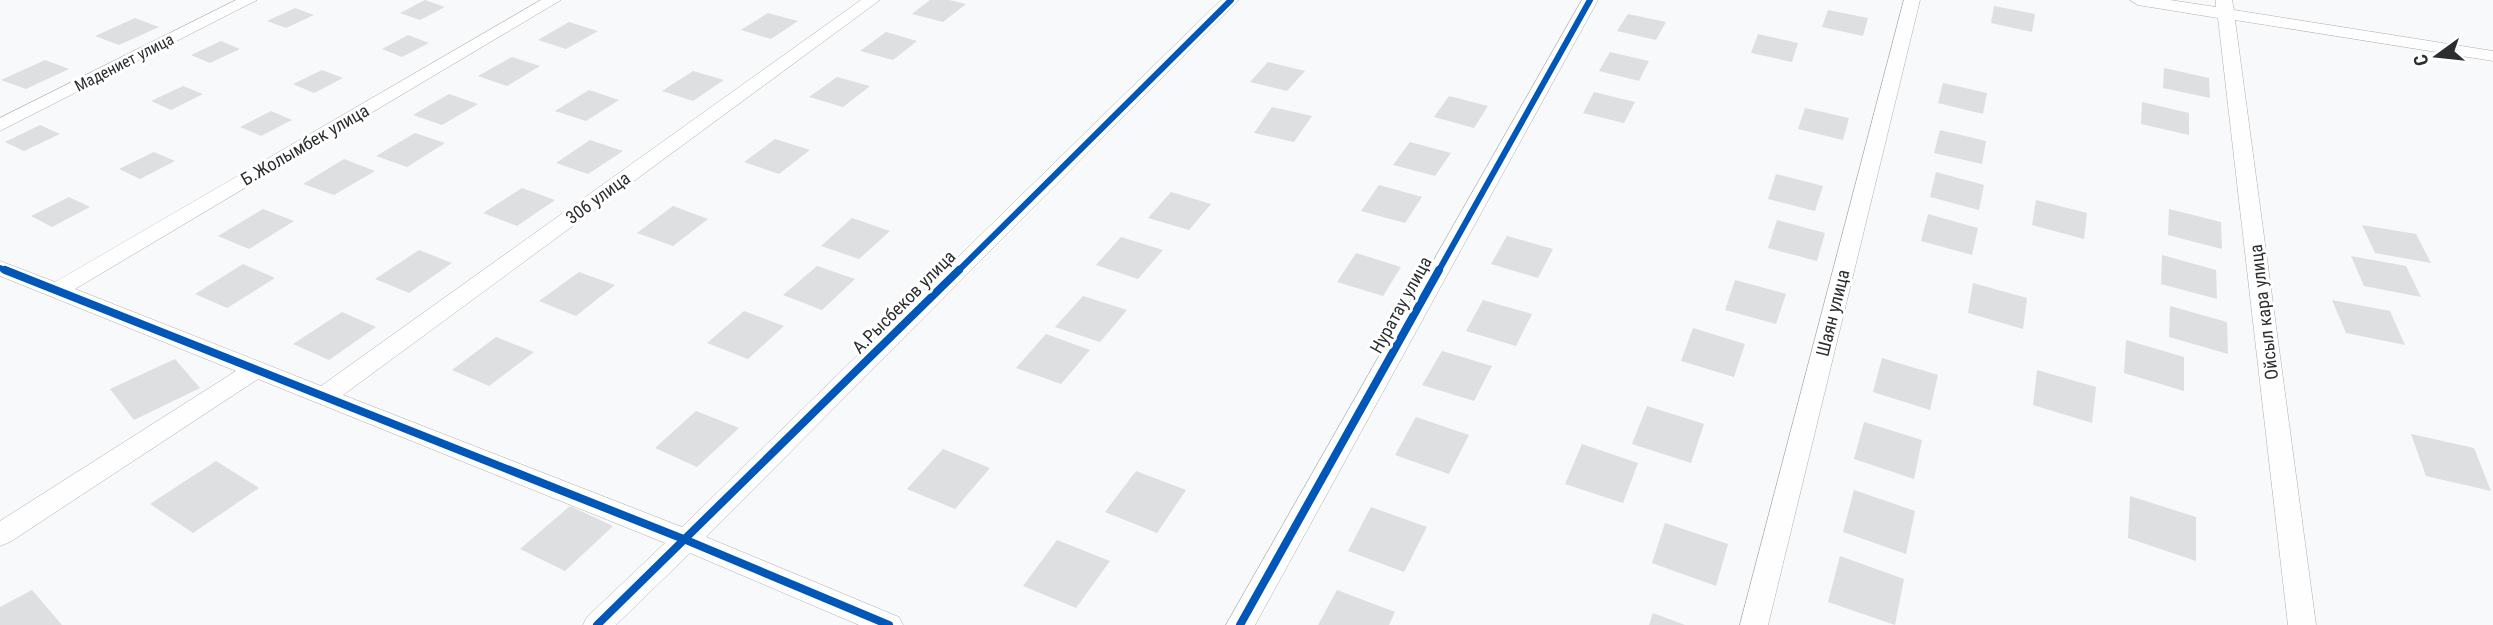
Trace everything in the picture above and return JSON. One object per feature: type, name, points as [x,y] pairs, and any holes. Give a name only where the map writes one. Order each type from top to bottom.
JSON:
[{"type":"street","name":"Мадениет улица","points":[[0,125],[249,0]]},
{"type":"street","name":"Б.Жолымбек улица","points":[[56,291],[553,0]]},
{"type":"street","name":"306 улица","points":[[323,397],[872,0]]},
{"type":"street","name":"А.Рысбеков улица","points":[[597,625],[687,540],[1231,0]]},
{"type":"street","name":"Нуратау улица","points":[[1240,625],[1590,0]]},
{"type":"street","name":"Шаян улица","points":[[1754,625],[1912,0]]},
{"type":"street","points":[[2138,0],[2226,7],[2493,56]]},
{"type":"street","name":"Ойсыл кара улица","points":[[2226,7],[2302,625]]},
{"type":"street","points":[[0,268],[687,540],[889,625]]},
{"type":"street","points":[[0,535],[255,370]]},
{"type":"building","points":[[425,0],[445,7],[420,20],[400,13]]},
{"type":"building","points":[[930,0],[966,4],[943,22],[912,14]]},
{"type":"building","points":[[1994,6],[2035,14],[2032,32],[1991,23]]},
{"type":"building","points":[[295,8],[314,15],[286,28],[267,21]]},
{"type":"building","points":[[1828,10],[1868,18],[1863,36],[1822,27]]},
{"type":"building","points":[[768,13],[798,21],[771,39],[741,30]]},
{"type":"building","points":[[1628,14],[1666,22],[1656,40],[1617,31]]},
{"type":"building","points":[[135,18],[159,27],[119,45],[95,36]]},
{"type":"building","points":[[569,22],[598,31],[566,49],[538,40]]},
{"type":"building","points":[[886,32],[917,41],[893,60],[860,51]]},
{"type":"building","points":[[1758,34],[1798,43],[1792,62],[1751,53]]},
{"type":"building","points":[[408,35],[429,43],[402,57],[382,49]]},
{"type":"building","points":[[221,41],[240,49],[210,63],[191,55]]},
{"type":"building","points":[[1610,52],[1649,61],[1639,81],[1599,71]]},
{"type":"building","points":[[512,57],[540,66],[507,86],[478,76]]},
{"type":"building","points":[[45,60],[69,69],[26,89],[1,80]]},
{"type":"building","points":[[1268,62],[1305,71],[1287,91],[1250,82]]},
{"type":"building","points":[[2164,68],[2209,78],[2210,98],[2163,88]]},
{"type":"building","points":[[322,70],[343,78],[314,93],[293,84]]},
{"type":"building","points":[[693,71],[724,80],[693,101],[662,91]]},
{"type":"building","points":[[837,77],[870,86],[843,107],[809,97]]},
{"type":"building","points":[[1943,83],[1987,93],[1983,114],[1938,103]]},
{"type":"building","points":[[183,86],[203,94],[171,110],[151,101]]},
{"type":"building","points":[[589,90],[619,100],[586,121],[555,111]]},
{"type":"building","points":[[1594,92],[1635,102],[1624,123],[1583,113]]},
{"type":"building","points":[[449,94],[478,104],[442,125],[413,115]]},
{"type":"building","points":[[1449,96],[1488,106],[1474,128],[1434,117]]},
{"type":"building","points":[[2142,102],[2189,113],[2189,135],[2141,124]]},
{"type":"building","points":[[1272,107],[1312,116],[1294,142],[1254,133]]},
{"type":"building","points":[[1805,108],[1849,118],[1843,140],[1798,129]]},
{"type":"building","points":[[271,111],[292,120],[261,136],[240,127]]},
{"type":"building","points":[[40,125],[60,134],[24,151],[5,142]]},
{"type":"building","points":[[1940,130],[1986,141],[1982,164],[1934,153]]},
{"type":"building","points":[[415,133],[445,143],[407,167],[376,156]]},
{"type":"building","points":[[775,139],[810,150],[779,174],[744,162]]},
{"type":"building","points":[[590,140],[623,151],[588,174],[556,163]]},
{"type":"building","points":[[1410,142],[1451,153],[1435,176],[1393,165]]},
{"type":"building","points":[[154,152],[175,161],[140,179],[119,169]]},
{"type":"building","points":[[344,159],[375,171],[334,195],[303,184]]},
{"type":"building","points":[[1936,172],[1984,185],[1979,210],[1930,197]]},
{"type":"building","points":[[1776,174],[1823,186],[1815,211],[1768,199]]},
{"type":"building","points":[[1379,185],[1422,197],[1405,223],[1361,211]]},
{"type":"building","points":[[522,188],[555,200],[517,226],[483,213]]},
{"type":"building","points":[[1171,192],[1211,204],[1189,230],[1148,218]]},
{"type":"building","points":[[69,197],[90,207],[52,227],[31,216]]},
{"type":"building","points":[[2036,200],[2087,213],[2084,239],[2032,225]]},
{"type":"building","points":[[673,206],[708,219],[673,246],[637,233]]},
{"type":"building","points":[[263,209],[294,221],[249,249],[218,236]]},
{"type":"building","points":[[2169,209],[2221,222],[2222,249],[2168,235]]},
{"type":"building","points":[[1928,214],[1978,228],[1972,255],[1921,241]]},
{"type":"building","points":[[852,218],[890,231],[859,259],[821,246]]},
{"type":"building","points":[[1777,220],[1825,233],[1817,261],[1768,248]]},
{"type":"building","points":[[2362,225],[2416,234],[2431,263],[2375,253]]},
{"type":"building","points":[[1507,236],[1553,249],[1538,278],[1491,264]]},
{"type":"building","points":[[1121,237],[1163,250],[1138,279],[1096,265]]},
{"type":"building","points":[[419,250],[452,263],[409,293],[375,279]]},
{"type":"building","points":[[1356,253],[1401,267],[1383,296],[1337,282]]},
{"type":"building","points":[[2162,255],[2216,270],[2217,299],[2161,284]]},
{"type":"building","points":[[2351,256],[2406,266],[2421,297],[2364,286]]},
{"type":"building","points":[[243,264],[275,278],[227,308],[195,294]]},
{"type":"building","points":[[817,266],[855,279],[822,310],[783,295]]},
{"type":"building","points":[[579,272],[615,285],[576,316],[539,301]]},
{"type":"building","points":[[1735,280],[1786,294],[1776,324],[1725,310]]},
{"type":"building","points":[[1973,283],[2027,298],[2023,329],[1968,313]]},
{"type":"building","points":[[1083,296],[1127,310],[1100,342],[1055,327]]},
{"type":"building","points":[[1483,300],[1532,314],[1516,346],[1466,331]]},
{"type":"building","points":[[2332,300],[2390,311],[2405,345],[2346,333]]},
{"type":"building","points":[[2170,306],[2227,322],[2228,354],[2169,337]]},
{"type":"building","points":[[744,311],[784,326],[748,359],[707,343]]},
{"type":"building","points":[[342,312],[376,327],[329,360],[293,344]]},
{"type":"building","points":[[1693,328],[1745,344],[1734,377],[1681,361]]},
{"type":"building","points":[[1046,334],[1090,350],[1061,384],[1016,368]]},
{"type":"building","points":[[496,337],[534,352],[489,386],[452,370]]},
{"type":"building","points":[[2126,340],[2184,357],[2184,391],[2124,373]]},
{"type":"building","points":[[1442,351],[1492,366],[1474,401],[1422,385]]},
{"type":"building","points":[[1882,358],[1938,375],[1930,410],[1873,392]]},
{"type":"building","points":[[175,359],[200,388],[134,420],[110,389]]},
{"type":"building","points":[[2037,370],[2096,387],[2092,423],[2033,405]]},
{"type":"building","points":[[1647,406],[1704,424],[1691,463],[1632,444]]},
{"type":"building","points":[[696,411],[739,428],[697,467],[655,448]]},
{"type":"building","points":[[1416,417],[1469,435],[1449,474],[1395,455]]},
{"type":"building","points":[[1864,422],[1922,440],[1914,479],[1854,459]]},
{"type":"building","points":[[2411,434],[2474,448],[2491,491],[2426,476]]},
{"type":"building","points":[[1582,444],[1638,463],[1623,503],[1565,484]]},
{"type":"building","points":[[943,449],[990,468],[955,509],[907,489]]},
{"type":"building","points":[[216,461],[259,488],[193,533],[150,504]]},
{"type":"building","points":[[1136,471],[1186,490],[1157,533],[1105,512]]},
{"type":"building","points":[[1854,490],[1915,511],[1906,554],[1843,532]]},
{"type":"building","points":[[2130,496],[2196,517],[2196,561],[2128,538]]},
{"type":"building","points":[[570,506],[613,526],[565,571],[520,549]]},
{"type":"building","points":[[1371,507],[1427,527],[1404,572],[1348,551]]},
{"type":"building","points":[[1665,523],[1728,544],[1716,586],[1652,563]]},
{"type":"building","points":[[1057,540],[1110,561],[1076,608],[1023,586]]},
{"type":"building","points":[[1840,556],[1904,579],[1895,625],[1828,602]]},
{"type":"building","points":[[32,590],[62,625],[0,625],[0,607]]},
{"type":"building","points":[[1337,590],[1395,612],[1389,625],[1318,625]]},
{"type":"building","points":[[1653,613],[1685,625],[1649,625]]},
{"type":"cycle path","points":[[597,625],[1231,0]]},
{"type":"cycle path","points":[[1240,625],[1590,0]]},
{"type":"cycle path","points":[[0,268],[686,540],[889,625]]}]
